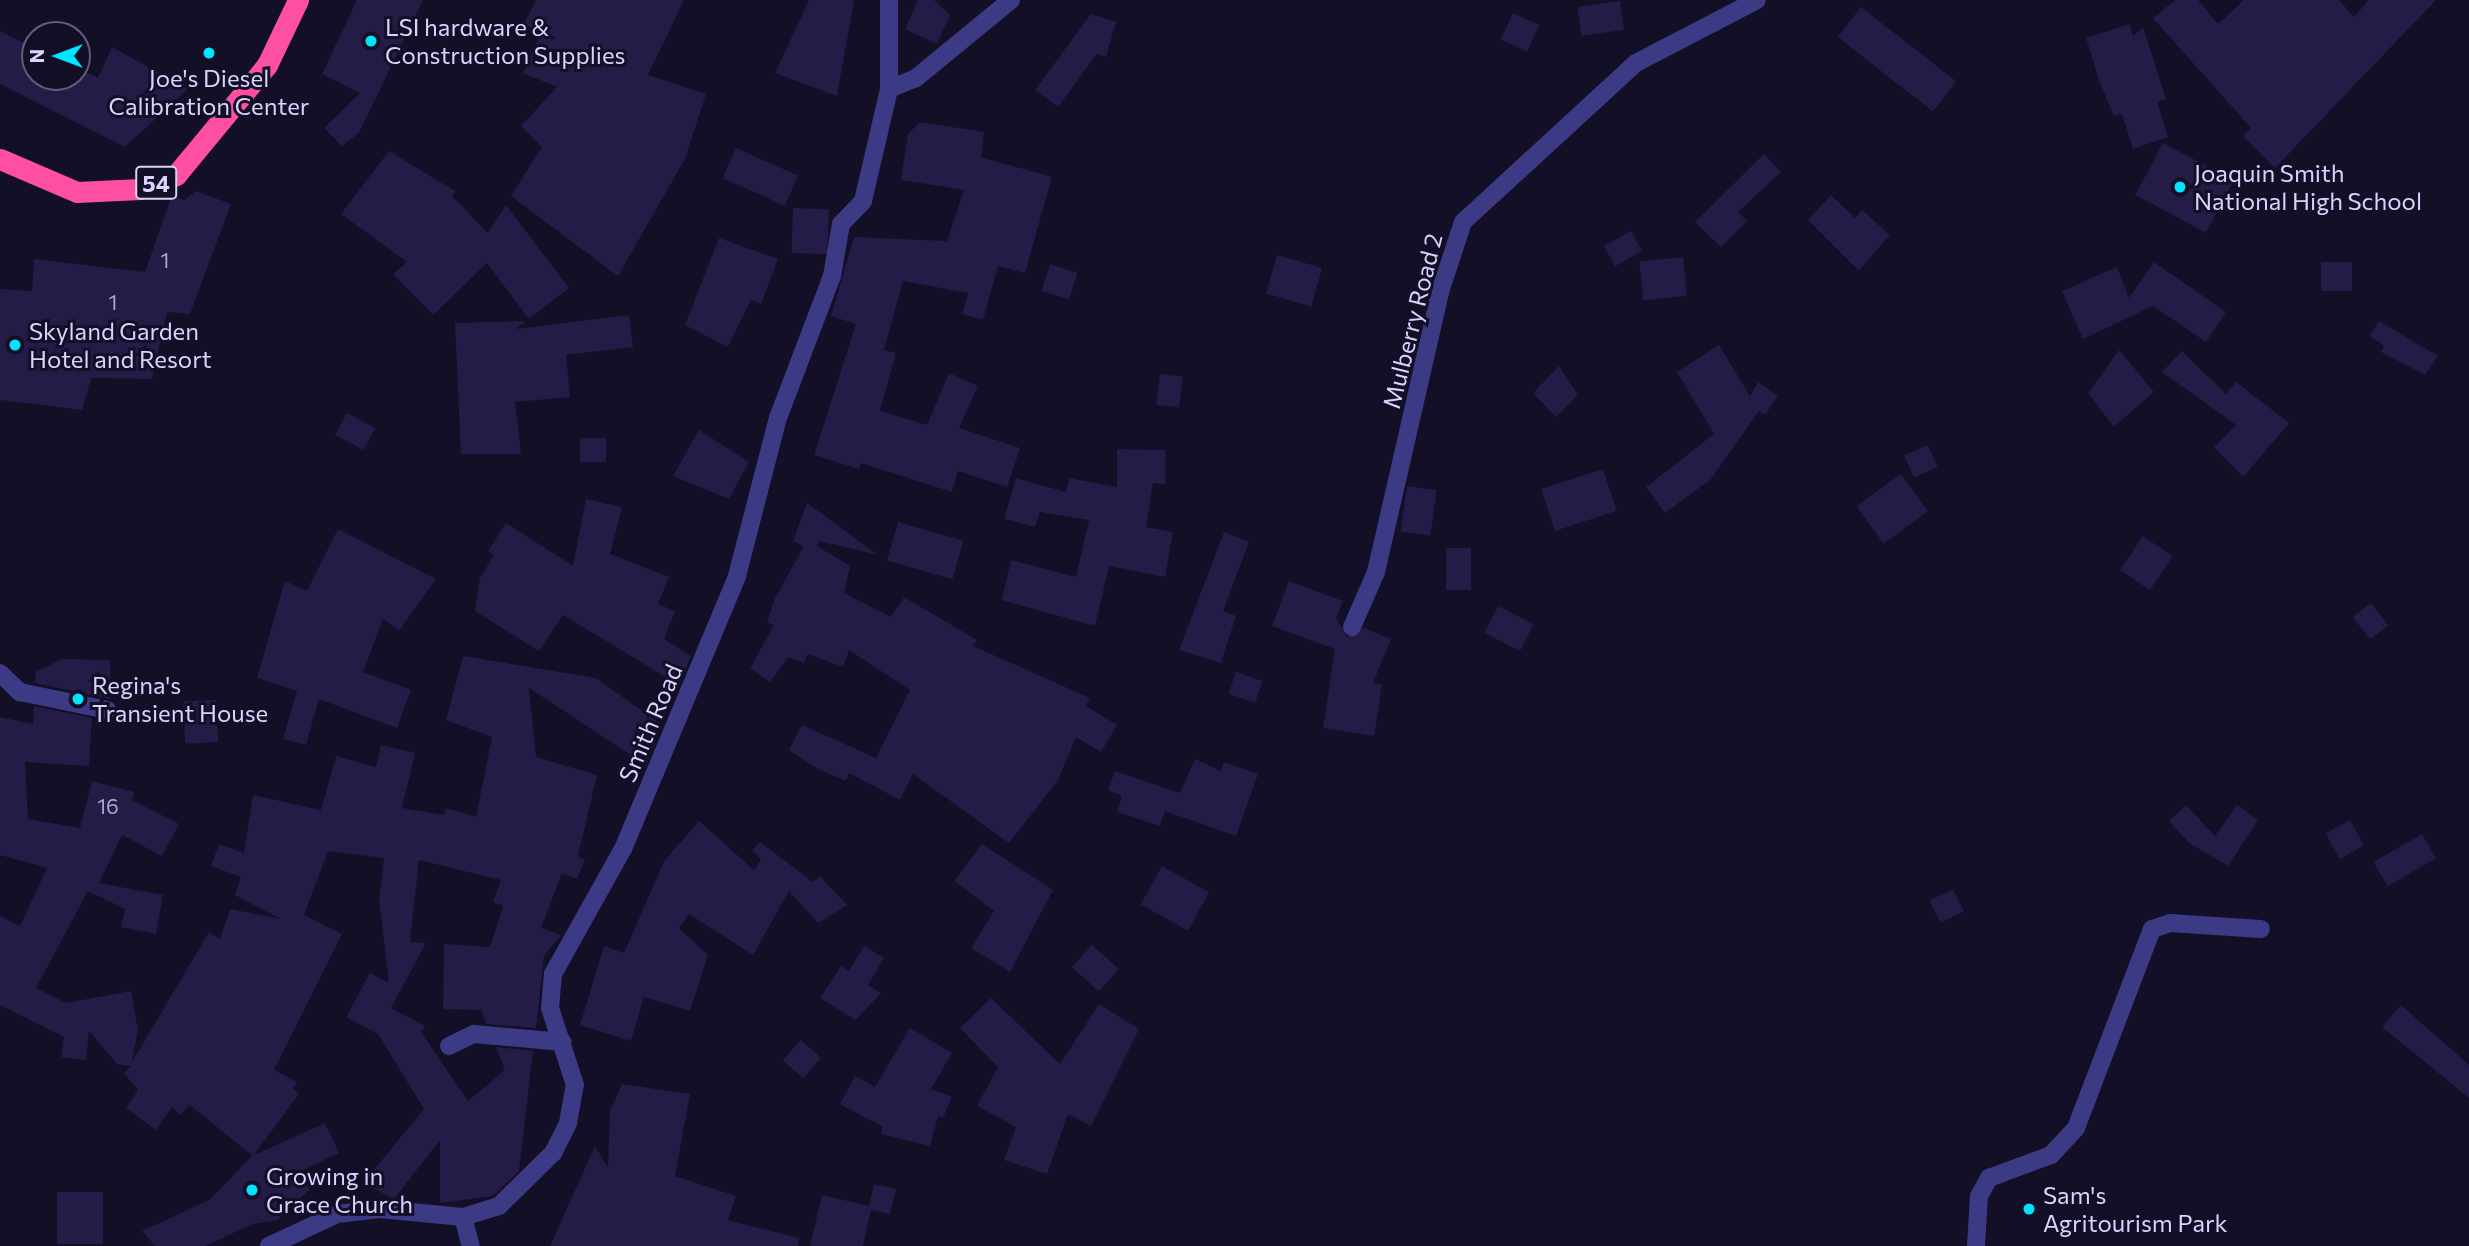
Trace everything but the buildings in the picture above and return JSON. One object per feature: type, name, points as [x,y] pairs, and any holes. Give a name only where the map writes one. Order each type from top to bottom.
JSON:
[{"type":"highway","name":"54","points":[[0,159],[77,192],[140,190],[176,175],[267,65],[298,0]]},
{"type":"street","name":"Smith Road","points":[[268,1246],[346,1213],[463,1217],[499,1206],[553,1153],[573,1105],[563,1042],[550,1008],[553,974],[624,849],[732,588],[778,418],[832,276],[841,223],[863,201],[889,89],[889,0]]},
{"type":"street","points":[[889,89],[916,78],[1011,0]]},
{"type":"street","name":"Mulberry Road 2","points":[[1352,627],[1376,572],[1440,292],[1467,215],[1636,63],[1756,0]]},
{"type":"street","points":[[0,673],[20,692],[107,709]]},
{"type":"street","points":[[1976,1246],[1979,1195],[1989,1178],[2051,1155],[2076,1128],[2152,929],[2170,923],[2261,929]]},
{"type":"street","points":[[449,1046],[474,1034],[563,1042]]},
{"type":"street","points":[[463,1217],[471,1246]]},
{"type":"place","name":"LSI hardware & Construction Supplies","points":[[371,41]]},
{"type":"place","name":"Joe's Diesel Calibration Center","points":[[209,53]]},
{"type":"place","name":"Joaquin Smith National High School","points":[[2180,187]]},
{"type":"place","name":"Skyland Garden Hotel and Resort","points":[[15,345]]},
{"type":"place","name":"Regina's Transient House","points":[[78,699]]},
{"type":"place","name":"Growing in Grace Church","points":[[252,1190]]},
{"type":"place","name":"Sam's Agritourism Park","points":[[2029,1209]]}]
